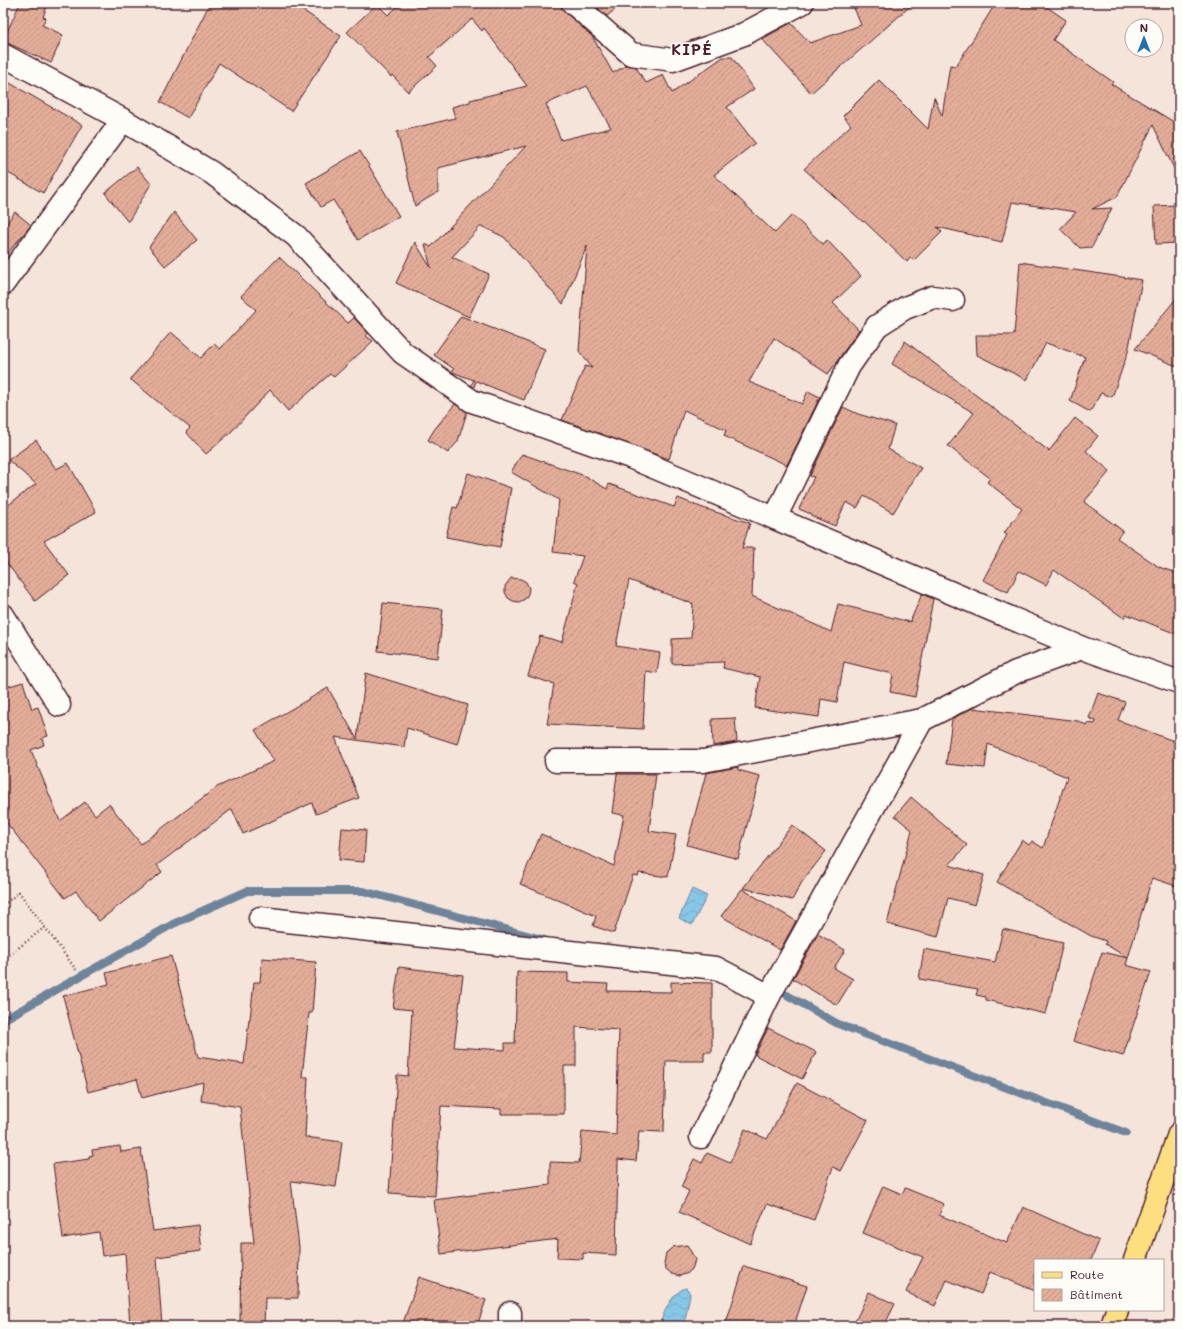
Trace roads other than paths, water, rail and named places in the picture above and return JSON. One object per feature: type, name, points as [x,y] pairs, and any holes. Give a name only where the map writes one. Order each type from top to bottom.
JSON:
[{"type":"main road","points":[[1135,1259],[1179,1134]]},
{"type":"main road","points":[[1112,1326],[1117,1311]]},
{"type":"street","points":[[573,3],[631,54],[673,60],[744,34],[802,3]]},
{"type":"street","points":[[3,55],[123,120],[212,173],[296,236],[403,353],[472,401],[630,458],[1082,648],[1179,682]]},
{"type":"street","points":[[3,284],[123,120]]},
{"type":"street","points":[[775,518],[849,366],[877,326],[905,308],[933,297],[953,300]]},
{"type":"street","points":[[3,615],[59,705]]},
{"type":"street","points":[[556,761],[703,761],[922,720],[1016,672],[1082,648]]},
{"type":"street","points":[[701,1137],[769,996],[922,720]]},
{"type":"street","points":[[260,918],[716,968],[769,996]]},
{"type":"water","points":[[692,889],[707,896],[692,925],[679,918]]},
{"type":"water","points":[[686,1288],[690,1294],[684,1326],[660,1326],[663,1315],[673,1298],[681,1290]]},
{"type":"waterway","points":[[3,1020],[173,924],[247,891],[363,891],[542,939]]},
{"type":"waterway","points":[[787,995],[838,1024],[1126,1133]]},
{"type":"district","name":"KIPÉ","points":[[692,50]]}]
